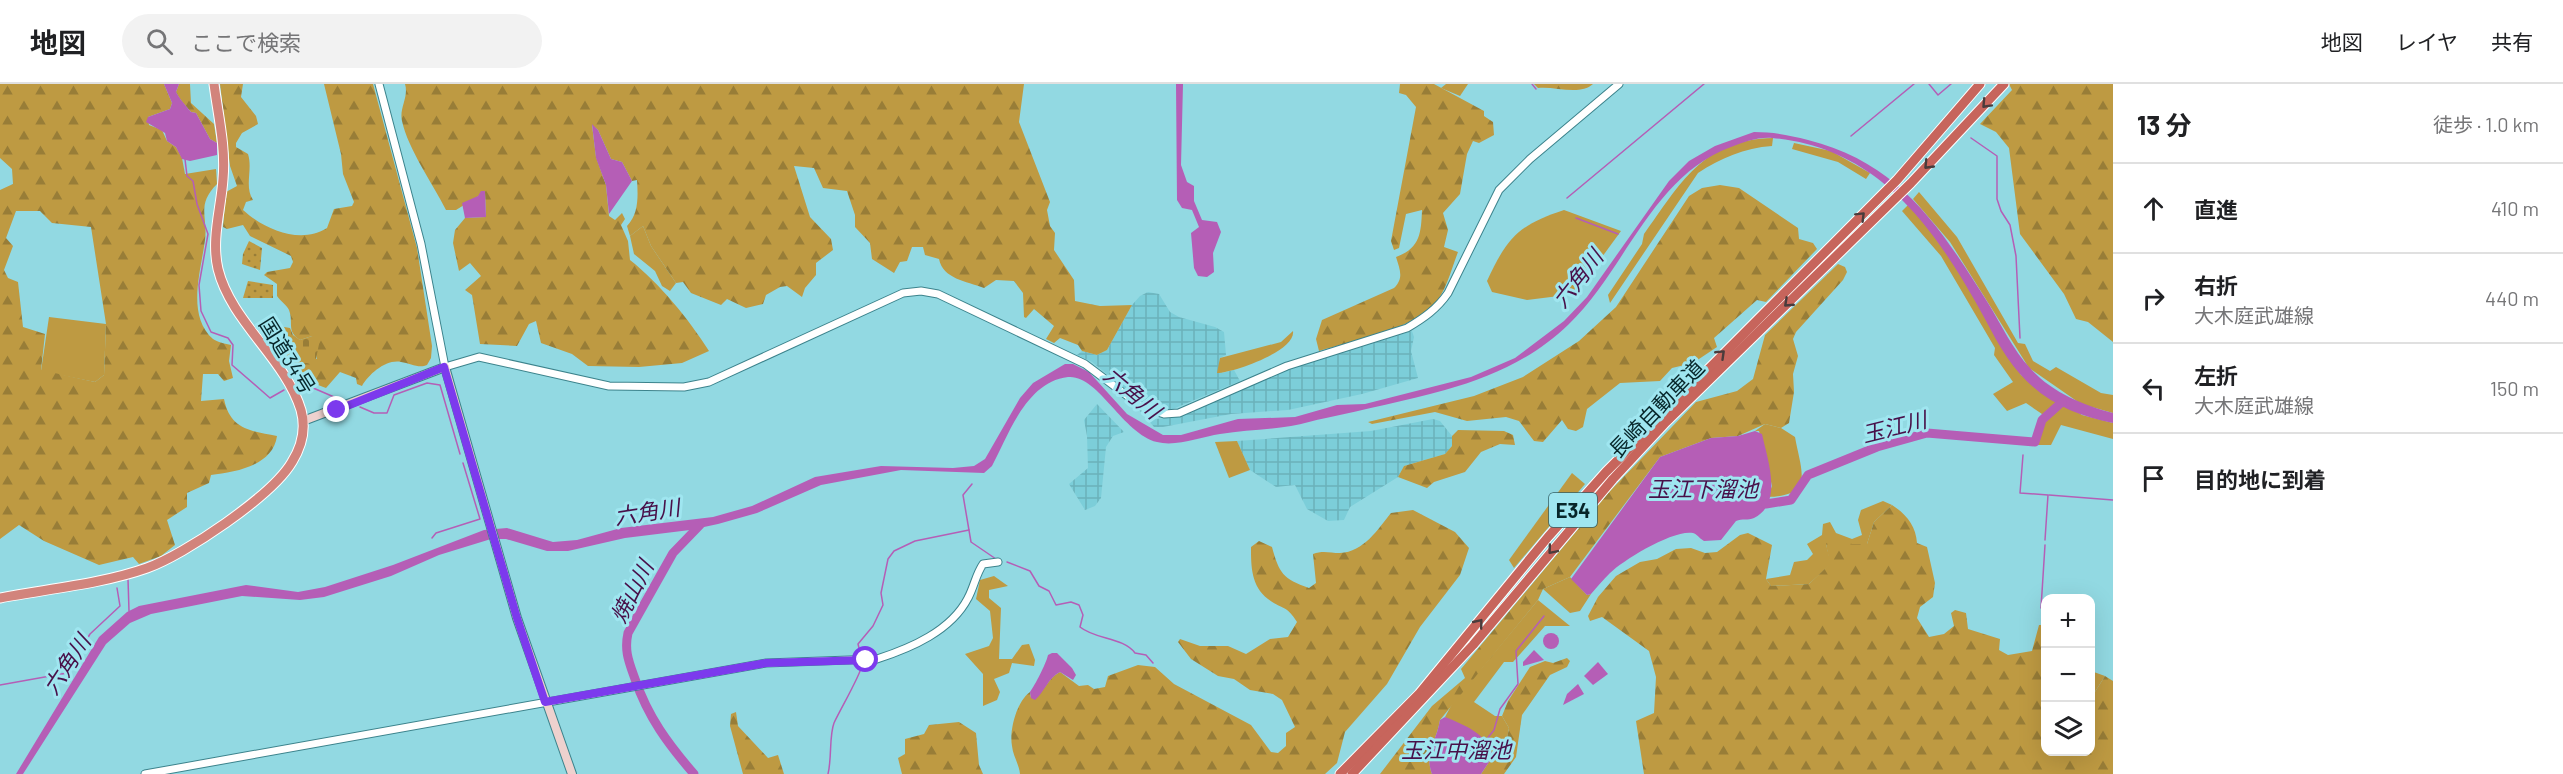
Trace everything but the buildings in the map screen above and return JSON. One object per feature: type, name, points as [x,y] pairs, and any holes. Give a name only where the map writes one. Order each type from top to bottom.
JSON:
[{"type":"highway","name":"国道34号","points":[[0,598],[119,575],[174,558],[205,538],[276,483],[298,452],[303,422],[291,388],[228,294],[218,270],[216,235],[223,161],[214,84]]},
{"type":"highway","name":"長崎自動車道","points":[[1340,774],[1419,694],[1548,537],[1606,472],[1897,180],[1980,84]]},
{"type":"highway","name":"長崎自動車道","points":[[1352,774],[1473,645],[1613,479],[1666,422],[1830,263],[2004,84]]},
{"type":"main road","points":[[303,422],[444,367],[495,543],[545,702],[572,774]]},
{"type":"street","points":[[379,84],[421,244],[444,367],[479,357],[609,386],[684,387],[709,382],[903,293],[921,291],[938,294],[1085,364],[1153,412],[1179,412],[1287,366],[1407,328],[1423,319],[1439,307],[1448,293],[1499,190],[1530,159],[1619,84]]},
{"type":"street","points":[[145,774],[766,663],[866,660],[895,654],[945,626],[961,611],[983,564],[998,562]]},
{"type":"shaded area","points":[[1148,292],[1159,294],[1170,312],[1179,317],[1215,327],[1224,332],[1226,355],[1220,358],[1222,373],[1234,370],[1240,381],[1173,409],[1155,409],[1145,405],[1092,362],[1077,355],[1082,351],[1097,355],[1107,350],[1132,305],[1140,296]]},
{"type":"shaded area","points":[[1412,331],[1414,337],[1411,351],[1418,378],[1362,394],[1288,410],[1231,414],[1163,427],[1154,427],[1148,420],[1183,416],[1292,368]]},
{"type":"shaded area","points":[[1097,404],[1124,432],[1113,436],[1106,447],[1101,498],[1095,506],[1085,510],[1069,484],[1088,468],[1084,420]]},
{"type":"shaded area","points":[[1433,419],[1440,421],[1452,436],[1452,446],[1445,454],[1404,466],[1398,477],[1350,507],[1344,520],[1328,521],[1307,509],[1295,485],[1276,487],[1250,470],[1237,441],[1371,431]]},
{"type":"green space","points":[[0,84],[164,84],[172,103],[170,109],[148,117],[149,125],[162,130],[167,141],[176,147],[182,158],[185,174],[216,169],[217,184],[207,198],[204,211],[206,232],[197,292],[198,305],[200,318],[213,339],[231,345],[229,361],[233,378],[224,381],[218,374],[203,374],[201,401],[224,399],[236,423],[250,430],[277,436],[274,446],[261,461],[231,472],[211,475],[209,483],[187,493],[187,507],[167,520],[175,545],[161,556],[139,564],[133,557],[99,565],[44,541],[19,525],[0,539],[0,190],[13,184],[12,169],[0,158]],"holes":[[[16,211],[40,211],[52,223],[91,227],[106,324],[104,375],[95,382],[41,370],[45,334],[23,327],[18,282],[8,278],[4,270],[13,246],[6,238]]]},
{"type":"green space","points":[[179,84],[190,84],[191,103],[214,124],[217,143],[210,139],[196,113],[191,112],[179,97],[176,92]]},
{"type":"green space","points":[[220,84],[243,84],[241,97],[256,116],[258,124],[242,133],[236,143],[236,147],[248,154],[249,160],[249,189],[253,200],[246,202],[243,210],[272,229],[294,235],[305,235],[327,228],[334,209],[352,206],[354,202],[343,174],[341,154],[324,84],[373,84],[417,248],[432,346],[431,358],[427,365],[390,363],[373,372],[362,386],[357,384],[356,378],[340,372],[326,388],[308,380],[294,370],[287,358],[289,352],[317,359],[312,336],[300,340],[296,337],[292,330],[289,310],[277,296],[277,284],[264,275],[267,272],[290,268],[293,262],[291,256],[250,236],[243,225],[227,229],[223,227],[226,192],[237,186],[230,166]]},
{"type":"green space","points":[[405,84],[1024,84],[1019,122],[1050,202],[1047,210],[1050,226],[1055,233],[1054,250],[1074,280],[1075,301],[1100,306],[1132,305],[1107,350],[1097,355],[1082,351],[1078,345],[1060,338],[1054,343],[1046,339],[1054,326],[1034,309],[1026,318],[1024,317],[1023,293],[1014,281],[996,280],[984,288],[963,281],[945,271],[939,259],[925,255],[923,247],[912,247],[907,261],[900,262],[894,273],[872,259],[870,243],[855,227],[855,215],[847,191],[823,188],[814,168],[794,166],[810,217],[831,239],[833,250],[816,263],[816,275],[805,288],[802,297],[787,286],[780,287],[766,295],[763,304],[746,308],[727,299],[721,305],[691,293],[683,282],[676,283],[651,246],[643,226],[630,236],[627,226],[636,210],[637,180],[632,181],[622,162],[611,159],[598,130],[592,125],[596,157],[606,185],[609,216],[615,220],[622,213],[625,219],[621,225],[628,241],[630,260],[673,302],[709,351],[682,363],[639,367],[588,366],[572,354],[541,343],[536,321],[529,324],[517,346],[480,344],[472,295],[465,290],[481,276],[470,263],[459,271],[453,243],[455,230],[465,218],[486,217],[485,192],[456,210],[446,210],[415,155],[405,132],[401,116],[406,93]]},
{"type":"green space","points":[[1400,84],[1434,84],[1484,111],[1484,116],[1493,122],[1494,135],[1479,143],[1473,141],[1467,154],[1460,194],[1443,213],[1448,230],[1444,247],[1458,252],[1448,281],[1437,301],[1421,315],[1394,329],[1319,351],[1316,339],[1322,320],[1394,288],[1400,277],[1396,257],[1415,245],[1420,233],[1422,210],[1406,214],[1399,248],[1394,250],[1391,241],[1416,107],[1406,95],[1399,93]]},
{"type":"green space","points":[[1446,84],[1468,84],[1460,96],[1441,88]]},
{"type":"green space","points":[[1534,84],[1593,84],[1588,88],[1574,90],[1538,88]]},
{"type":"green space","points":[[2009,84],[2113,84],[2113,342],[2088,322],[2076,319],[2064,294],[2020,234],[2009,148],[1996,132],[1980,124],[2012,90]]},
{"type":"green space","points":[[1773,138],[1772,146],[1733,155],[1698,173],[1610,303],[1608,295],[1642,244],[1644,234],[1682,182],[1711,156],[1728,147]]},
{"type":"green space","points":[[1794,143],[1831,151],[1870,173],[1866,179],[1838,162],[1792,149]]},
{"type":"green space","points":[[1720,185],[1739,188],[1798,228],[1799,239],[1813,243],[1817,249],[1766,302],[1757,300],[1714,338],[1717,347],[1693,363],[1672,368],[1660,381],[1620,383],[1587,409],[1583,427],[1576,431],[1568,429],[1562,420],[1543,442],[1534,441],[1519,421],[1506,417],[1467,421],[1435,412],[1372,424],[1368,422],[1474,396],[1523,377],[1579,341],[1616,307],[1689,196],[1702,188]]},
{"type":"green space","points":[[1919,192],[1957,237],[2018,343],[2025,344],[2033,361],[2050,371],[2056,367],[2101,393],[2113,395],[2113,413],[2081,404],[2029,368],[1950,242],[1913,199]]},
{"type":"green space","points":[[1909,204],[1948,252],[2021,375],[2082,415],[2113,423],[2113,439],[2061,425],[2051,445],[2038,445],[2033,439],[2042,414],[2026,403],[2007,411],[1993,394],[2013,382],[1994,355],[1995,348],[1941,256],[1902,211]]},
{"type":"green space","points":[[1564,210],[1621,231],[1575,294],[1527,300],[1492,292],[1487,281],[1508,244],[1535,221]]},
{"type":"green space","points":[[643,226],[651,246],[676,283],[670,291],[662,286],[655,271],[634,254],[630,236]]},
{"type":"green space","points":[[249,241],[262,248],[260,270],[242,264],[243,254]]},
{"type":"green space","points":[[1838,264],[1845,267],[1847,272],[1843,280],[1796,332],[1793,339],[1798,356],[1793,374],[1794,392],[1789,423],[1781,428],[1765,424],[1738,436],[1711,438],[1660,457],[1570,577],[1543,589],[1538,600],[1440,720],[1430,753],[1432,774],[1380,774],[1432,706],[1465,678],[1461,669],[1610,491],[1696,402],[1737,391],[1753,379],[1765,335]]},
{"type":"green space","points":[[248,281],[273,285],[273,298],[243,298]]},
{"type":"green space","points":[[49,317],[106,324],[104,375],[95,382],[41,371]]},
{"type":"green space","points":[[273,325],[290,328],[293,335],[300,340],[312,336],[320,339],[315,364],[300,363],[295,352],[289,352],[287,358],[269,334]]},
{"type":"green space","points":[[1293,331],[1291,339],[1285,346],[1262,360],[1217,373],[1220,358],[1281,342]]},
{"type":"green space","points":[[1765,424],[1781,428],[1795,437],[1801,479],[1799,487],[1783,496],[1768,497],[1772,486],[1759,431],[1755,431]]},
{"type":"green space","points":[[1458,430],[1504,431],[1513,435],[1515,445],[1500,444],[1481,452],[1465,472],[1434,482],[1427,488],[1398,477],[1404,466],[1445,454],[1452,446],[1452,436]]},
{"type":"green space","points":[[1237,441],[1250,470],[1229,478],[1215,442]]},
{"type":"green space","points":[[1572,473],[1585,484],[1514,568],[1509,560]]},
{"type":"green space","points":[[1883,501],[1892,505],[1874,522],[1867,544],[1826,544],[1831,564],[1809,584],[1771,586],[1766,579],[1790,575],[1794,562],[1807,560],[1813,554],[1807,544],[1822,535],[1823,524],[1830,522],[1836,533],[1852,539],[1862,535],[1858,520],[1861,510]]},
{"type":"green space","points":[[1892,505],[1909,521],[1915,531],[1917,543],[1927,547],[1935,583],[1933,597],[1920,607],[1917,618],[1929,637],[1944,634],[1954,626],[1951,613],[1955,610],[1966,613],[1968,629],[2000,639],[1999,650],[2008,655],[2032,651],[2039,625],[2041,625],[2041,756],[2095,756],[2095,692],[2105,676],[2113,681],[2113,774],[1644,774],[1636,721],[1654,713],[1656,677],[1649,651],[1602,617],[1590,621],[1588,616],[1598,597],[1616,576],[1640,562],[1657,559],[1676,549],[1691,548],[1705,553],[1717,552],[1740,535],[1748,533],[1772,545],[1766,579],[1771,586],[1809,584],[1830,564],[1826,544],[1832,536],[1852,544],[1867,544],[1874,522]]},
{"type":"green space","points":[[1413,510],[1455,532],[1469,548],[1460,575],[1420,627],[1387,684],[1345,732],[1337,763],[1325,774],[1020,774],[1011,739],[1015,716],[1025,696],[1030,692],[1031,698],[1036,696],[1060,672],[1079,686],[1088,685],[1094,689],[1105,687],[1108,676],[1138,665],[1155,667],[1174,684],[1251,725],[1271,752],[1278,753],[1286,746],[1286,733],[1295,727],[1282,700],[1273,694],[1250,690],[1234,679],[1218,676],[1191,659],[1178,642],[1180,639],[1200,646],[1228,646],[1246,654],[1270,639],[1288,637],[1297,622],[1290,612],[1268,599],[1258,588],[1252,568],[1251,547],[1259,541],[1272,547],[1283,574],[1309,588],[1316,583],[1313,554],[1349,552],[1356,549],[1370,539],[1391,513]]},
{"type":"green space","points":[[994,576],[1008,586],[989,590],[989,598],[1001,608],[999,659],[1012,659],[1022,645],[1029,644],[1035,660],[1034,666],[1012,663],[1009,673],[994,679],[1000,692],[997,700],[983,706],[983,674],[965,654],[989,646],[993,638],[990,611],[976,599],[980,580]]},
{"type":"green space","points":[[1570,577],[1587,595],[1591,594],[1580,611],[1570,613],[1543,589]]},
{"type":"green space","points":[[1538,600],[1570,626],[1545,626],[1513,662],[1504,662],[1474,702],[1495,716],[1502,716],[1509,728],[1505,749],[1493,756],[1445,717],[1452,704]]},
{"type":"green space","points":[[1567,658],[1570,661],[1567,667],[1550,675],[1522,715],[1516,757],[1504,774],[1481,774],[1493,756],[1505,749],[1509,728],[1502,716],[1508,701],[1530,667],[1545,661],[1553,663]]},
{"type":"green space","points":[[2095,672],[2105,676],[2095,692]]},
{"type":"green space","points":[[736,712],[738,726],[768,758],[778,755],[784,774],[743,774],[730,726],[731,714]]},
{"type":"green space","points":[[959,722],[976,733],[979,765],[983,774],[902,774],[898,758],[905,754],[905,739],[924,734],[929,725]]},
{"type":"water","points":[[164,84],[179,84],[176,92],[191,112],[196,113],[210,139],[217,143],[217,155],[190,161],[182,159],[176,147],[167,141],[165,133],[146,122],[148,117],[170,109],[172,103]]},
{"type":"water","points":[[1176,84],[1183,84],[1181,165],[1187,182],[1194,186],[1194,201],[1202,220],[1217,222],[1221,232],[1213,253],[1214,272],[1207,277],[1198,276],[1194,268],[1191,233],[1199,227],[1192,210],[1182,208],[1177,200]]},
{"type":"water","points":[[592,124],[598,130],[611,159],[622,162],[632,181],[609,214],[606,185],[596,158]]},
{"type":"water","points":[[1754,132],[1794,137],[1840,150],[1868,164],[1893,182],[1934,224],[1953,249],[2030,368],[2058,391],[2090,406],[2113,413],[2113,423],[2074,412],[2062,406],[2040,392],[2020,374],[2001,348],[1957,271],[1938,243],[1894,192],[1868,172],[1840,156],[1808,144],[1772,138],[1756,139],[1731,147],[1704,161],[1680,179],[1660,201],[1589,302],[1569,324],[1527,356],[1479,379],[1415,398],[1295,425],[1164,443],[1144,436],[1133,428],[1090,385],[1079,379],[1068,377],[1053,381],[1030,399],[1012,425],[992,466],[984,473],[901,470],[821,485],[757,513],[718,524],[625,538],[568,551],[547,551],[506,539],[491,539],[439,555],[391,576],[324,597],[300,600],[242,596],[151,614],[130,623],[106,644],[23,774],[16,774],[99,637],[127,612],[139,606],[246,585],[298,592],[325,587],[393,565],[484,530],[507,528],[553,542],[577,540],[621,528],[713,517],[752,506],[815,477],[881,466],[953,468],[974,466],[985,459],[1020,398],[1033,383],[1065,364],[1073,364],[1089,372],[1127,414],[1163,435],[1181,435],[1238,419],[1295,417],[1337,405],[1365,404],[1471,377],[1515,358],[1564,321],[1587,297],[1669,181],[1689,161],[1715,146]]},
{"type":"water","points":[[481,191],[485,191],[486,217],[465,218],[462,203],[478,196]]},
{"type":"water","name":"玉江下溜池","points":[[1755,431],[1762,434],[1770,467],[1771,491],[1769,502],[1763,511],[1752,519],[1736,521],[1721,540],[1704,541],[1694,534],[1685,533],[1662,540],[1617,567],[1591,594],[1587,595],[1571,579],[1660,457],[1711,438],[1738,436]]},
{"type":"water","points":[[1551,633],[1557,635],[1559,641],[1557,647],[1551,649],[1545,647],[1543,641],[1545,635]]},
{"type":"water","points":[[1534,650],[1544,660],[1523,666],[1523,662]]},
{"type":"water","points":[[1057,653],[1076,675],[1073,680],[1060,672],[1052,678],[1035,700],[1031,698],[1030,692],[1048,655]]},
{"type":"water","points":[[1598,662],[1608,674],[1593,685],[1584,676]]},
{"type":"water","points":[[1578,684],[1584,694],[1563,705],[1567,694]]},
{"type":"water","name":"玉江中溜池","points":[[1445,717],[1474,731],[1490,748],[1493,756],[1481,774],[1432,774],[1430,753],[1440,720]]},
{"type":"waterway","points":[[1532,84],[1536,89]]},
{"type":"waterway","points":[[1567,198],[1704,84]]},
{"type":"waterway","points":[[1851,136],[1914,84]]},
{"type":"waterway","points":[[1929,84],[1938,95],[1951,84]]},
{"type":"waterway","points":[[1971,138],[1997,156],[1997,199],[2010,225],[2016,256],[2020,338]]},
{"type":"waterway","points":[[185,159],[187,176],[193,181],[197,204],[208,234],[199,285],[201,311],[211,332],[228,338],[233,345],[232,365],[270,398],[284,390]]},
{"type":"waterway","points":[[1576,218],[1618,234]]},
{"type":"waterway","points":[[297,381],[341,400]]},
{"type":"waterway","points":[[360,407],[374,413],[387,413],[394,395],[427,383],[440,385],[460,454]]},
{"type":"waterway","name":"玉江川","points":[[1766,504],[1791,500],[1808,475],[1877,447],[1927,433],[2035,442],[2042,420],[2062,402]]},
{"type":"waterway","points":[[2023,455],[2020,493],[2048,495],[2045,540]]},
{"type":"waterway","points":[[432,538],[436,533],[480,519],[463,463]]},
{"type":"waterway","points":[[972,484],[963,495],[971,542],[996,559]]},
{"type":"waterway","points":[[2049,495],[2113,500]]},
{"type":"waterway","name":"焼山川","points":[[694,774],[667,741],[646,706],[631,667],[627,645],[628,633],[673,553],[700,525]]},
{"type":"waterway","points":[[861,656],[858,644],[873,626],[883,605],[881,593],[888,559],[894,551],[915,541],[969,530]]},
{"type":"waterway","points":[[2042,594],[2045,545]]},
{"type":"waterway","points":[[1007,562],[1030,571],[1039,586],[1049,591],[1056,605],[1071,602],[1079,605],[1083,615],[1080,627],[1124,644],[1135,653],[1146,655],[1153,663]]},
{"type":"waterway","points":[[128,579],[129,611]]},
{"type":"waterway","name":"六角川","points":[[0,685],[67,673],[90,634],[120,606],[117,588]]},
{"type":"waterway","points":[[1486,740],[1494,730],[1500,709],[1518,684],[1516,651],[1544,616]]},
{"type":"waterway","points":[[828,774],[834,723],[862,665]]},
{"type":"route","points":[[337,410],[444,367],[517,618],[545,702],[780,661],[866,660]]}]
